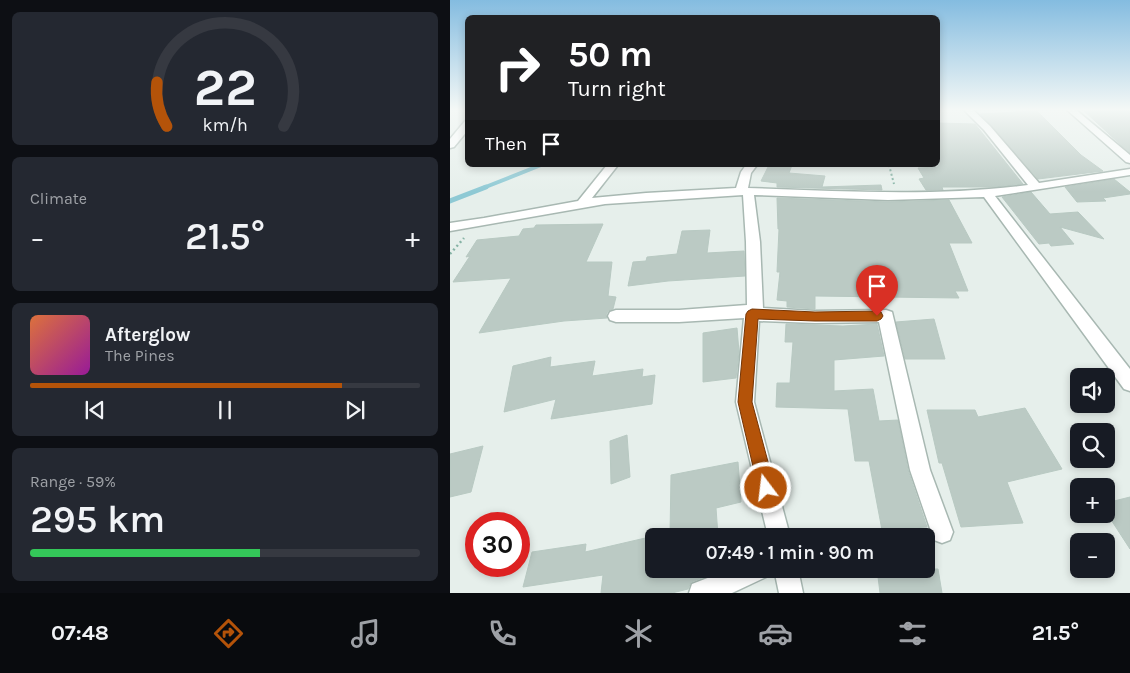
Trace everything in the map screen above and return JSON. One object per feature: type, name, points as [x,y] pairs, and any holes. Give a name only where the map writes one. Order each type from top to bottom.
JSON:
[{"type":"street","points":[[994,137],[1036,187]]},
{"type":"street","points":[[1103,137],[1130,160]]},
{"type":"street","points":[[582,204],[611,167]]},
{"type":"street","points":[[750,167],[746,172],[744,191],[753,242],[754,312],[745,402],[777,528]]},
{"type":"street","points":[[450,226],[475,224],[633,196],[744,191],[898,196],[987,193],[1130,172]]},
{"type":"street","points":[[987,193],[1130,382]]},
{"type":"street","points":[[616,316],[679,316],[754,312],[815,317],[886,316],[920,470],[942,532]]},
{"type":"street","points":[[701,593],[739,578]]},
{"type":"street","points":[[788,578],[791,593]]},
{"type":"path","points":[[890,167],[898,196]]},
{"type":"building","points":[[940,137],[985,137],[1023,184],[994,187],[942,187],[943,190],[926,190],[919,179],[924,178],[918,168],[940,167]]},
{"type":"building","points":[[1000,137],[1063,137],[1081,155],[1103,171],[1038,179]]},
{"type":"building","points":[[1112,137],[1130,137],[1130,153]]},
{"type":"building","points":[[768,167],[791,167],[789,173],[825,176],[822,187],[881,185],[882,190],[777,187],[777,183],[761,181]]},
{"type":"building","points":[[1114,179],[1130,194],[1103,198],[1106,201],[1077,202],[1065,187]]},
{"type":"building","points":[[1031,192],[1050,214],[1078,212],[1104,239],[1060,227],[1074,244],[1051,246],[1049,243],[1039,244],[1002,197]]},
{"type":"building","points":[[777,198],[888,202],[949,200],[972,243],[949,243],[968,291],[955,291],[959,298],[815,296],[815,309],[787,307],[787,301],[777,300],[780,272],[777,272],[779,229]]},
{"type":"building","points":[[603,224],[586,262],[612,262],[608,296],[616,297],[613,309],[608,311],[606,315],[607,318],[564,321],[479,333],[511,278],[453,282],[470,256],[466,257],[477,240],[519,236],[523,229],[534,228],[536,225]]},
{"type":"building","points":[[710,230],[707,253],[744,251],[745,276],[668,281],[628,286],[633,262],[646,261],[647,257],[677,254],[682,231]]},
{"type":"building","points":[[934,319],[945,359],[905,359],[896,322]]},
{"type":"building","points":[[786,324],[843,326],[877,324],[884,356],[834,360],[834,391],[873,389],[879,421],[898,420],[908,470],[927,527],[882,528],[869,461],[855,461],[848,409],[776,407],[777,383],[790,383],[793,342],[785,342]]},
{"type":"building","points":[[737,328],[739,352],[736,378],[703,382],[703,333]]},
{"type":"building","points":[[551,357],[550,367],[595,361],[592,376],[643,369],[642,377],[655,375],[652,404],[551,419],[556,399],[504,412],[513,366]]},
{"type":"building","points":[[1025,408],[1062,469],[1007,482],[1023,523],[961,527],[942,463],[939,463],[927,410],[975,410],[978,417]]},
{"type":"building","points":[[627,435],[630,477],[611,484],[610,441]]},
{"type":"building","points":[[483,446],[471,492],[450,497],[450,454]]},
{"type":"building","points":[[738,462],[741,502],[716,508],[717,528],[670,528],[671,475]]},
{"type":"building","points":[[1130,497],[1130,549],[1113,523],[1115,523],[1115,501]]},
{"type":"building","points":[[645,538],[645,578],[702,578],[691,582],[688,589],[672,593],[601,593],[603,575],[523,587],[526,577],[530,577],[532,552],[586,544],[585,552]]},
{"type":"building","points":[[935,569],[938,569],[942,593],[880,593],[878,578],[935,578]]},
{"type":"waterway","points":[[483,188],[536,167]]},
{"type":"waterway","points":[[450,201],[486,187]]},
{"type":"route","points":[[766,488],[745,402],[752,314],[815,317],[877,316]]}]
